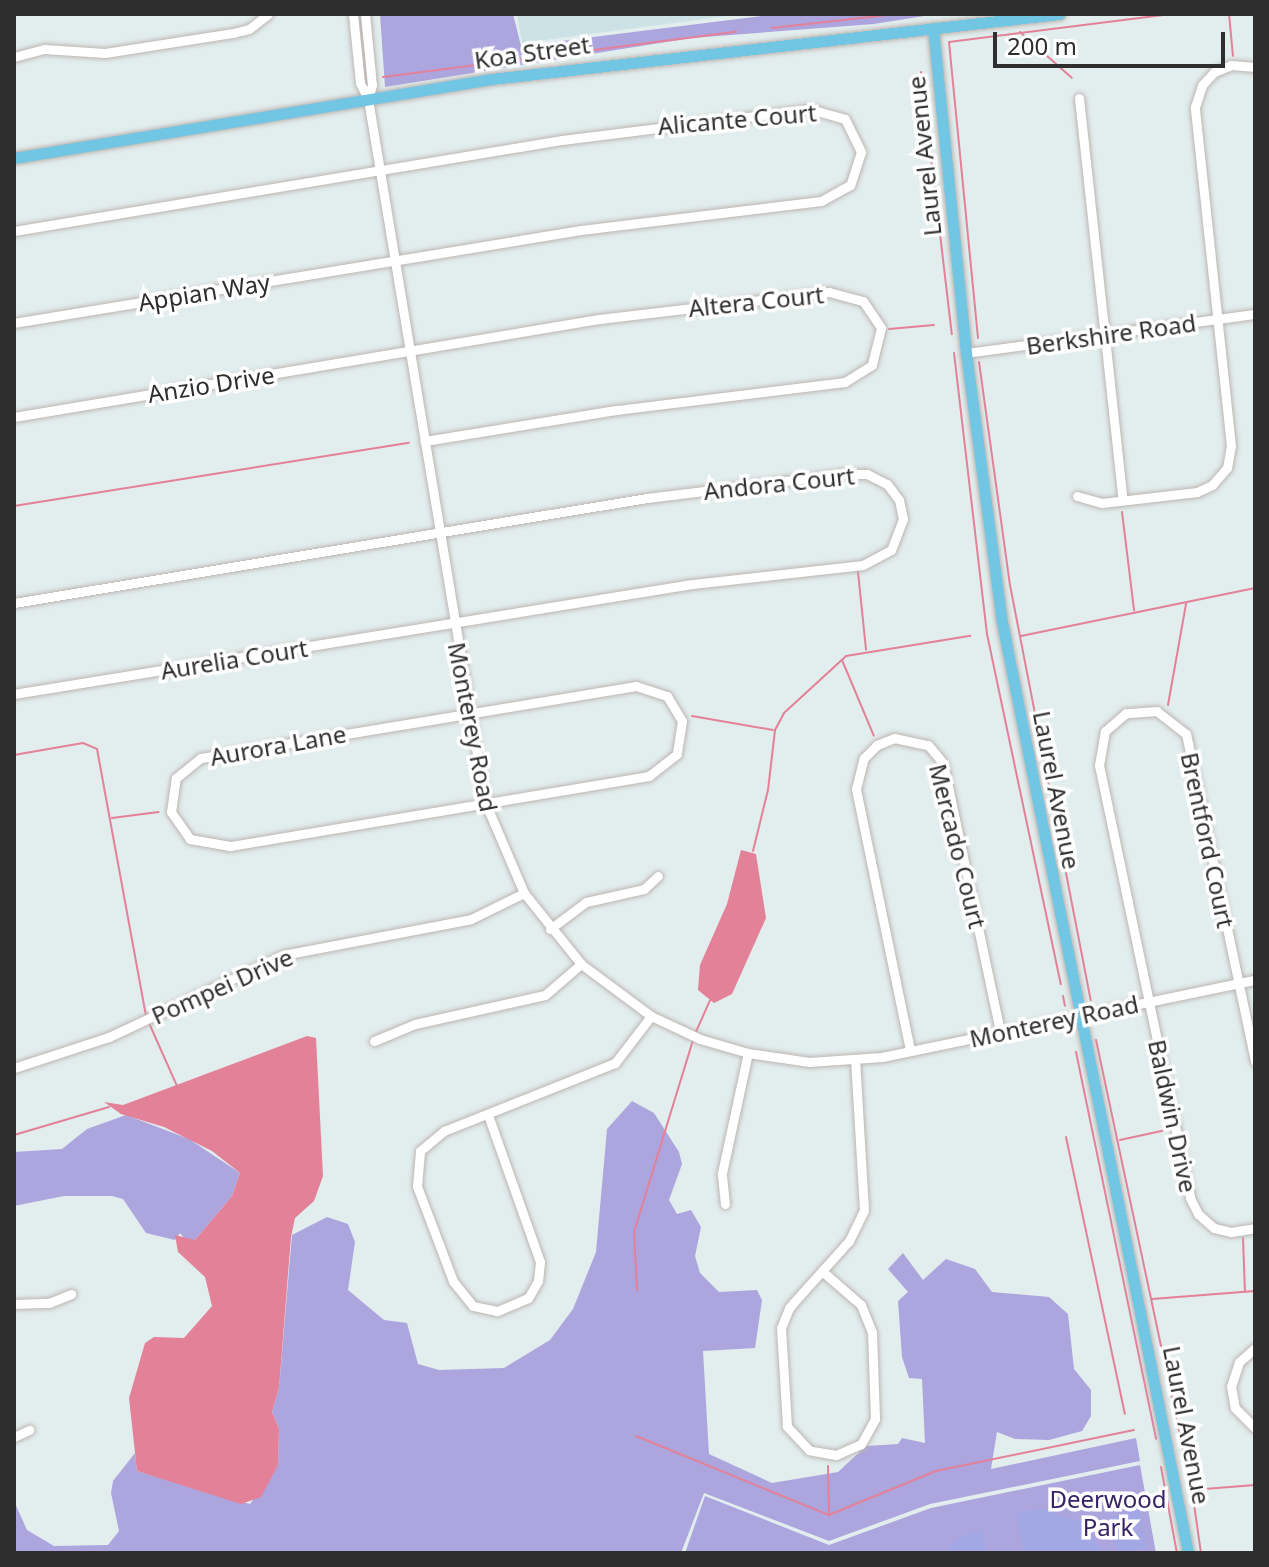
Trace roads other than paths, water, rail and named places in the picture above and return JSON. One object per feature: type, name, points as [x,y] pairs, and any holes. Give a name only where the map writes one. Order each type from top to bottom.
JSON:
[{"type":"main road","name":"Koa Street","points":[[14,158],[368,99],[595,66],[1059,14]]},
{"type":"main road","name":"Laurel Avenue","points":[[933,28],[966,353],[1001,617],[1188,1553]]},
{"type":"street","points":[[14,57],[44,49],[105,53],[233,33],[249,29],[268,14]]},
{"type":"street","points":[[353,14],[360,83],[368,99]]},
{"type":"street","points":[[365,14],[372,85],[368,99]]},
{"type":"street","points":[[1077,496],[1102,503],[1197,492],[1212,485],[1227,468],[1231,446],[1195,101],[1214,72],[1231,65],[1255,67]]},
{"type":"street","points":[[1079,98],[1123,500]]},
{"type":"street","name":"Monterey Road","points":[[368,99],[485,802],[524,893],[581,964],[651,1016],[688,1034],[748,1053],[809,1062],[855,1060],[910,1050],[1255,980]]},
{"type":"street","name":"Alicante Court","points":[[379,170],[630,130],[810,109],[838,115],[860,145],[854,179],[830,199],[648,220],[394,260]]},
{"type":"street","points":[[14,231],[379,170]]},
{"type":"street","name":"Appian Way","points":[[14,323],[394,260]]},
{"type":"street","name":"Altera Court","points":[[409,351],[599,319],[829,292],[863,301],[882,333],[872,365],[845,382],[616,410],[424,441]]},
{"type":"street","name":"Berkshire Road","points":[[966,353],[1255,314]]},
{"type":"street","name":"Anzio Drive","points":[[14,417],[409,351]]},
{"type":"street","name":"Andora Court","points":[[439,532],[647,498],[853,473],[887,484],[902,511],[902,530],[895,546],[863,565],[686,585],[453,622]]},
{"type":"street","points":[[14,603],[439,532]]},
{"type":"street","name":"Aurelia Court","points":[[14,694],[453,622]]},
{"type":"street","name":"Aurora Lane","points":[[641,686],[667,696],[682,721],[677,754],[649,776],[485,802],[218,847],[190,839],[171,812],[176,778],[201,758],[641,686]]},
{"type":"street","name":"Brentford Court","points":[[1149,1002],[1099,758],[1108,726],[1136,710],[1165,715],[1186,734],[1238,983]]},
{"type":"street","name":"Mercado Court","points":[[910,1050],[856,789],[864,758],[877,745],[894,738],[928,745],[943,763],[1000,1032]]},
{"type":"street","points":[[550,929],[586,902],[634,893],[658,876]]},
{"type":"street","name":"Pompei Drive","points":[[14,1068],[136,1025],[296,951],[463,921],[524,893]]},
{"type":"street","points":[[374,1041],[415,1024],[545,995],[581,964]]},
{"type":"street","points":[[1238,983],[1255,1061]]},
{"type":"street","name":"Baldwin Drive","points":[[1149,1002],[1194,1207],[1219,1229],[1255,1228]]},
{"type":"street","points":[[488,1115],[540,1262],[538,1281],[528,1298],[497,1311],[473,1306],[459,1292],[416,1178],[417,1157],[426,1142],[488,1115],[615,1063],[651,1016]]},
{"type":"street","points":[[725,1204],[722,1173],[748,1053]]},
{"type":"street","points":[[822,1271],[861,1305],[872,1332],[875,1419],[861,1444],[836,1455],[801,1444],[784,1414],[783,1320],[822,1271],[855,1233],[865,1203],[855,1060]]},
{"type":"street","points":[[14,1304],[49,1303],[71,1294]]},
{"type":"street","points":[[1255,1348],[1239,1362],[1231,1386],[1235,1408],[1255,1428]]},
{"type":"street","points":[[14,1437],[29,1430]]},
{"type":"waterway","points":[[772,28],[896,14]]},
{"type":"waterway","points":[[978,338],[949,42],[1171,14]]},
{"type":"waterway","points":[[1229,14],[1233,56]]},
{"type":"waterway","points":[[383,77],[736,32]]},
{"type":"waterway","points":[[1020,32],[1072,78]]},
{"type":"waterway","points":[[921,72],[952,334]]},
{"type":"waterway","points":[[889,329],[934,325]]},
{"type":"waterway","points":[[954,353],[987,634],[1061,984]]},
{"type":"waterway","points":[[979,362],[1010,585],[1091,1000]]},
{"type":"waterway","points":[[14,506],[409,443]]},
{"type":"waterway","points":[[1122,512],[1134,610]]},
{"type":"waterway","points":[[858,572],[866,650]]},
{"type":"waterway","points":[[1021,636],[1255,588]]},
{"type":"waterway","points":[[1168,705],[1186,604]]},
{"type":"waterway","points":[[753,851],[768,790],[775,730],[784,713],[846,656],[970,636]]},
{"type":"waterway","points":[[842,660],[874,736]]},
{"type":"waterway","points":[[692,716],[773,730]]},
{"type":"waterway","points":[[14,755],[83,743],[97,749],[146,1017]]},
{"type":"waterway","points":[[112,818],[159,812]]},
{"type":"waterway","points":[[1063,996],[1065,1006]]},
{"type":"waterway","points":[[695,1034],[710,1000]]},
{"type":"waterway","points":[[149,1023],[177,1086]]},
{"type":"waterway","points":[[637,1290],[634,1232],[693,1040]]},
{"type":"waterway","points":[[1096,1040],[1192,1490],[1201,1553]]},
{"type":"waterway","points":[[1076,1052],[1156,1439]]},
{"type":"waterway","points":[[14,1135],[109,1107]]},
{"type":"waterway","points":[[1120,1140],[1166,1130]]},
{"type":"waterway","points":[[1066,1137],[1125,1414]]},
{"type":"waterway","points":[[1243,1238],[1245,1292]]},
{"type":"waterway","points":[[1152,1299],[1255,1291]]},
{"type":"waterway","points":[[636,1436],[829,1515],[936,1471],[1134,1430]]},
{"type":"waterway","points":[[828,1466],[829,1513]]},
{"type":"waterway","points":[[1161,1467],[1177,1553]]},
{"type":"waterway","points":[[1192,1490],[1255,1485]]},
{"type":"park label","name":"Deerwood Park","points":[[1108,1513]]}]
